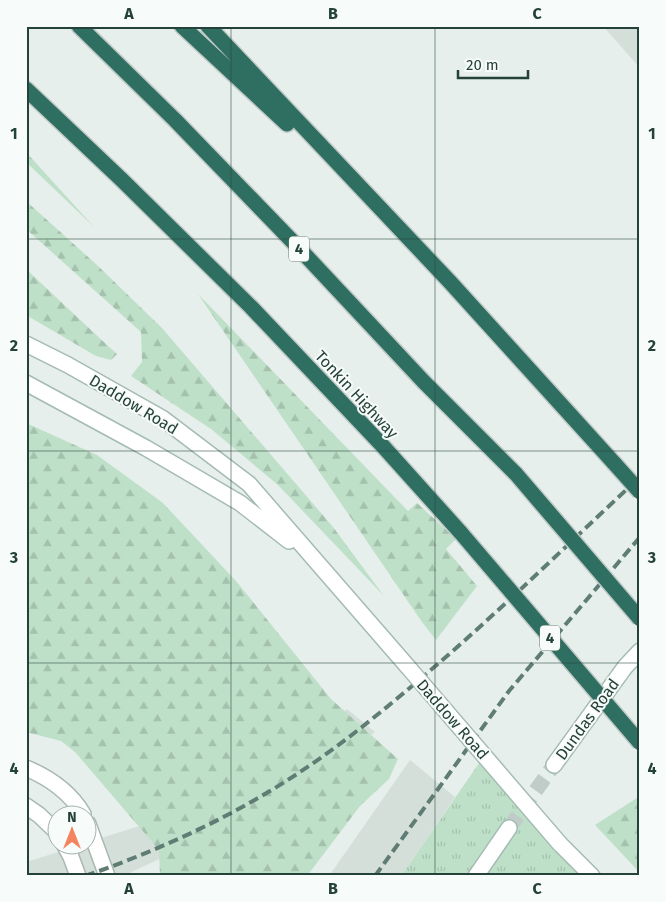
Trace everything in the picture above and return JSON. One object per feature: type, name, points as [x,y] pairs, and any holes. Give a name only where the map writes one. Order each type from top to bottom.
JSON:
[{"type":"highway","name":"4","points":[[79,26],[175,120],[294,243],[424,382],[516,474],[640,619]]},
{"type":"highway","points":[[182,26],[293,129],[450,282]]},
{"type":"highway","points":[[208,26],[450,282],[640,492]]},
{"type":"highway","name":"Tonkin Highway","points":[[26,89],[122,180],[250,307],[381,444],[461,533],[640,743]]},
{"type":"main road","name":"Daddow Road","points":[[26,344],[68,365],[162,418],[248,484],[560,844],[592,876]]},
{"type":"main road","name":"Daddow Road","points":[[26,383],[146,448],[240,503],[316,561]]},
{"type":"main road","name":"Dundas Road","points":[[554,765],[625,667],[640,651]]},
{"type":"main road","points":[[26,768],[52,780],[76,804]]},
{"type":"main road","points":[[26,806],[40,815],[48,823]]},
{"type":"main road","points":[[476,876],[509,828]]},
{"type":"main road","points":[[98,851],[107,876]]},
{"type":"main road","points":[[69,854],[78,876]]},
{"type":"shaded area","points":[[603,26],[640,26],[640,68]]},
{"type":"shaded area","points":[[347,709],[375,732],[319,772],[230,826],[123,876],[26,876],[26,862],[52,854],[98,854],[98,839],[191,810]]},
{"type":"shaded area","points":[[410,760],[455,797],[401,876],[329,876]]},
{"type":"green space","points":[[26,152],[94,227],[26,162]]},
{"type":"green space","points":[[26,201],[97,265],[162,328],[333,527],[384,596],[278,485],[211,429],[131,376],[142,362],[141,332],[26,229]]},
{"type":"green space","points":[[26,269],[117,354],[111,360],[96,356],[26,315]]},
{"type":"green space","points":[[198,294],[408,511],[417,503],[456,539],[446,549],[477,586],[436,640],[422,622]]},
{"type":"green space","points":[[26,423],[97,455],[163,503],[236,581],[331,699],[398,759],[389,779],[360,806],[307,876],[160,876],[159,850],[75,752],[61,741],[26,732]]},
{"type":"green space","points":[[484,756],[592,876],[401,876]]},
{"type":"green space","points":[[640,796],[640,873],[595,825]]},
{"type":"tunnel","points":[[509,828],[554,765]]},
{"type":"railway","points":[[85,876],[141,855],[196,831],[275,788],[332,749],[410,688],[453,651],[640,477]]},
{"type":"railway","points":[[375,876],[509,691],[640,537]]}]
